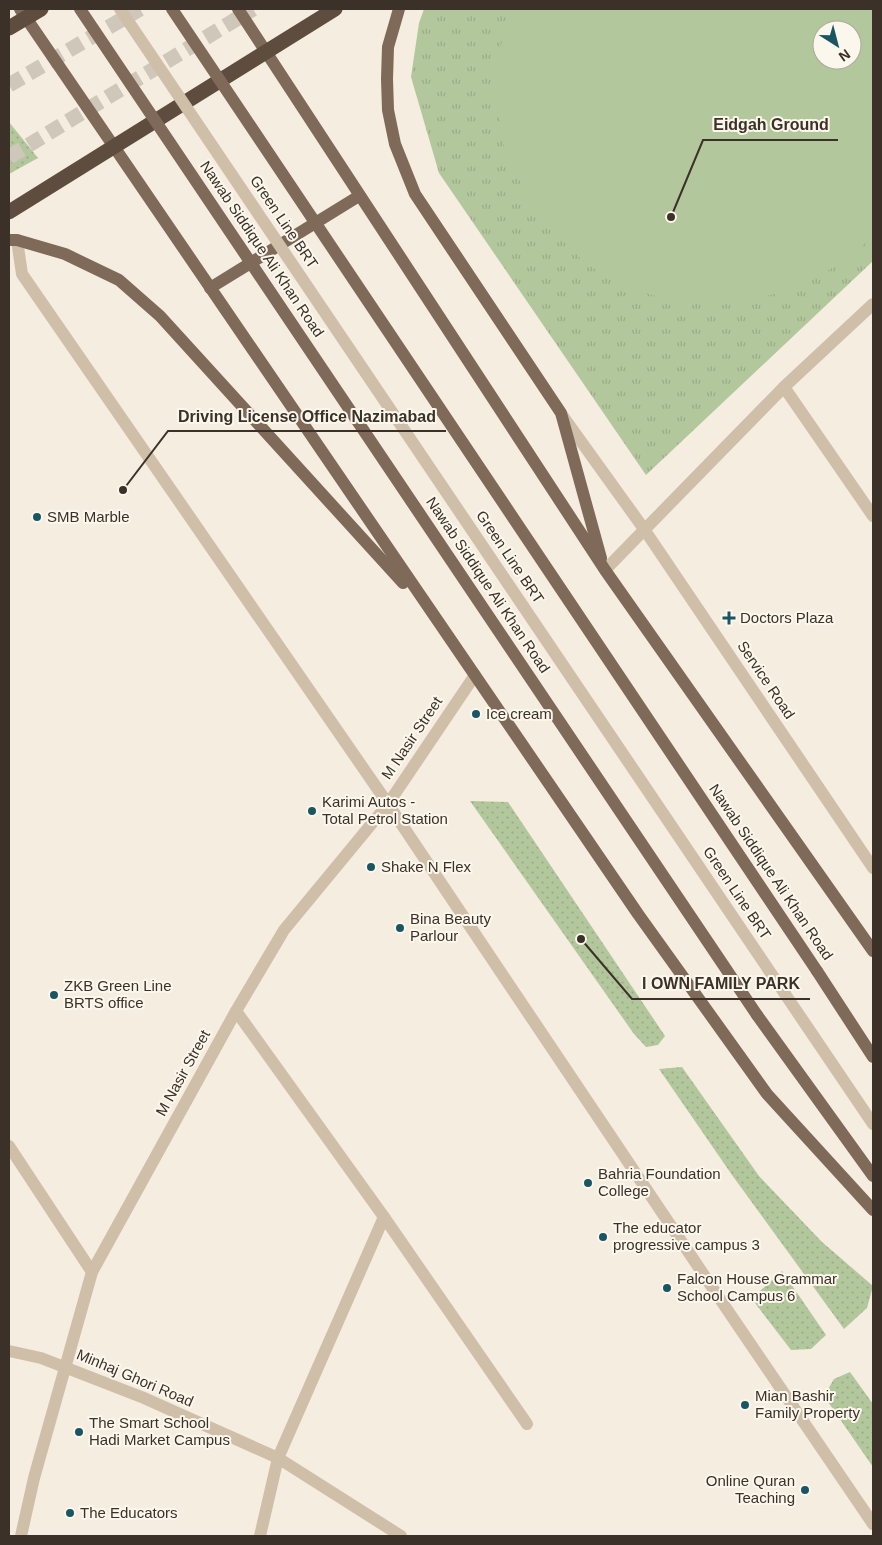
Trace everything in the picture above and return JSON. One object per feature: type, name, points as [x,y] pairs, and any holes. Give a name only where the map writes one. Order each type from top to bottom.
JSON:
[{"type":"highway","points":[[9,28],[22,13],[40,9]]},
{"type":"highway","points":[[9,212],[266,50],[335,9]]},
{"type":"main road","name":"Nawab Siddique Ali Khan Road","points":[[80,9],[757,1015],[873,1176]]},
{"type":"main road","name":"Nawab Siddique Ali Khan Road","points":[[172,9],[818,971],[873,1057]]},
{"type":"main road","points":[[238,9],[604,570],[873,951]]},
{"type":"main road","points":[[399,9],[388,47],[387,80],[388,110],[395,144],[416,194],[561,413],[604,570]]},
{"type":"main road","points":[[22,13],[638,914],[767,1094],[873,1210]]},
{"type":"main road","points":[[210,288],[359,196]]},
{"type":"main road","points":[[13,240],[65,254],[119,280],[160,316],[435,618]]},
{"type":"street","name":"Green Line BRT","points":[[120,9],[873,1124]]},
{"type":"street","points":[[13,240],[22,274],[388,804],[718,1297],[873,1524]]},
{"type":"street","points":[[604,570],[784,387],[873,304]]},
{"type":"street","points":[[784,387],[873,516]]},
{"type":"street","name":"Service Road","points":[[561,413],[644,529],[873,868]]},
{"type":"street","name":"M Nasir Street","points":[[21,1536],[34,1478],[92,1272],[236,1011],[284,930],[388,804],[475,675]]},
{"type":"street","points":[[236,1011],[384,1217],[527,1424]]},
{"type":"street","points":[[9,1146],[92,1272]]},
{"type":"street","points":[[260,1536],[278,1458],[384,1217]]},
{"type":"street","name":"Minhaj Ghori Road","points":[[9,1351],[41,1358],[144,1398],[278,1458],[401,1536]]},
{"type":"green space","points":[[424,9],[873,9],[873,261],[646,475],[439,173],[411,77],[419,23]]},
{"type":"green space","points":[[508,9],[873,9],[873,235],[852,257],[790,291],[721,305],[651,295],[587,265],[537,215],[505,152],[494,82]]},
{"type":"green space","points":[[9,122],[38,158],[9,174]]},
{"type":"green space","points":[[470,801],[508,802],[665,1036],[658,1045],[646,1047],[634,1034]]},
{"type":"green space","points":[[682,1067],[759,1176],[822,1242],[873,1286],[867,1308],[844,1329],[732,1175],[659,1069]]},
{"type":"green space","points":[[782,1271],[826,1335],[811,1349],[791,1350],[755,1303],[760,1291]]},
{"type":"green space","points":[[850,1372],[873,1404],[873,1467],[824,1396],[834,1379]]},
{"type":"tunnel","points":[[9,85],[140,9]]},
{"type":"tunnel","points":[[9,157],[253,9]]},
{"type":"place","name":"Eidgah Ground","points":[[671,217]]},
{"type":"place","name":"Driving License Office Nazimabad","points":[[123,490]]},
{"type":"place","name":"SMB Marble","points":[[37,517]]},
{"type":"place","name":"Doctors Plaza","points":[[729,618]]},
{"type":"place","name":"Ice cream","points":[[476,714]]},
{"type":"place","name":"Karimi Autos - Total Petrol Station","points":[[312,811]]},
{"type":"place","name":"Shake N Flex","points":[[371,867]]},
{"type":"place","name":"Bina Beauty Parlour","points":[[400,928]]},
{"type":"place","name":"I OWN FAMILY PARK","points":[[581,939]]},
{"type":"place","name":"ZKB Green Line BRTS office","points":[[54,995]]},
{"type":"place","name":"Bahria Foundation College","points":[[588,1183]]},
{"type":"place","name":"The educator progressive campus 3","points":[[603,1237]]},
{"type":"place","name":"Falcon House Grammar School Campus 6","points":[[667,1288]]},
{"type":"place","name":"Mian Bashir Family Property","points":[[745,1405]]},
{"type":"place","name":"The Smart School Hadi Market Campus","points":[[79,1432]]},
{"type":"place","name":"Online Quran Teaching","points":[[805,1490]]},
{"type":"place","name":"The Educators","points":[[70,1513]]}]
